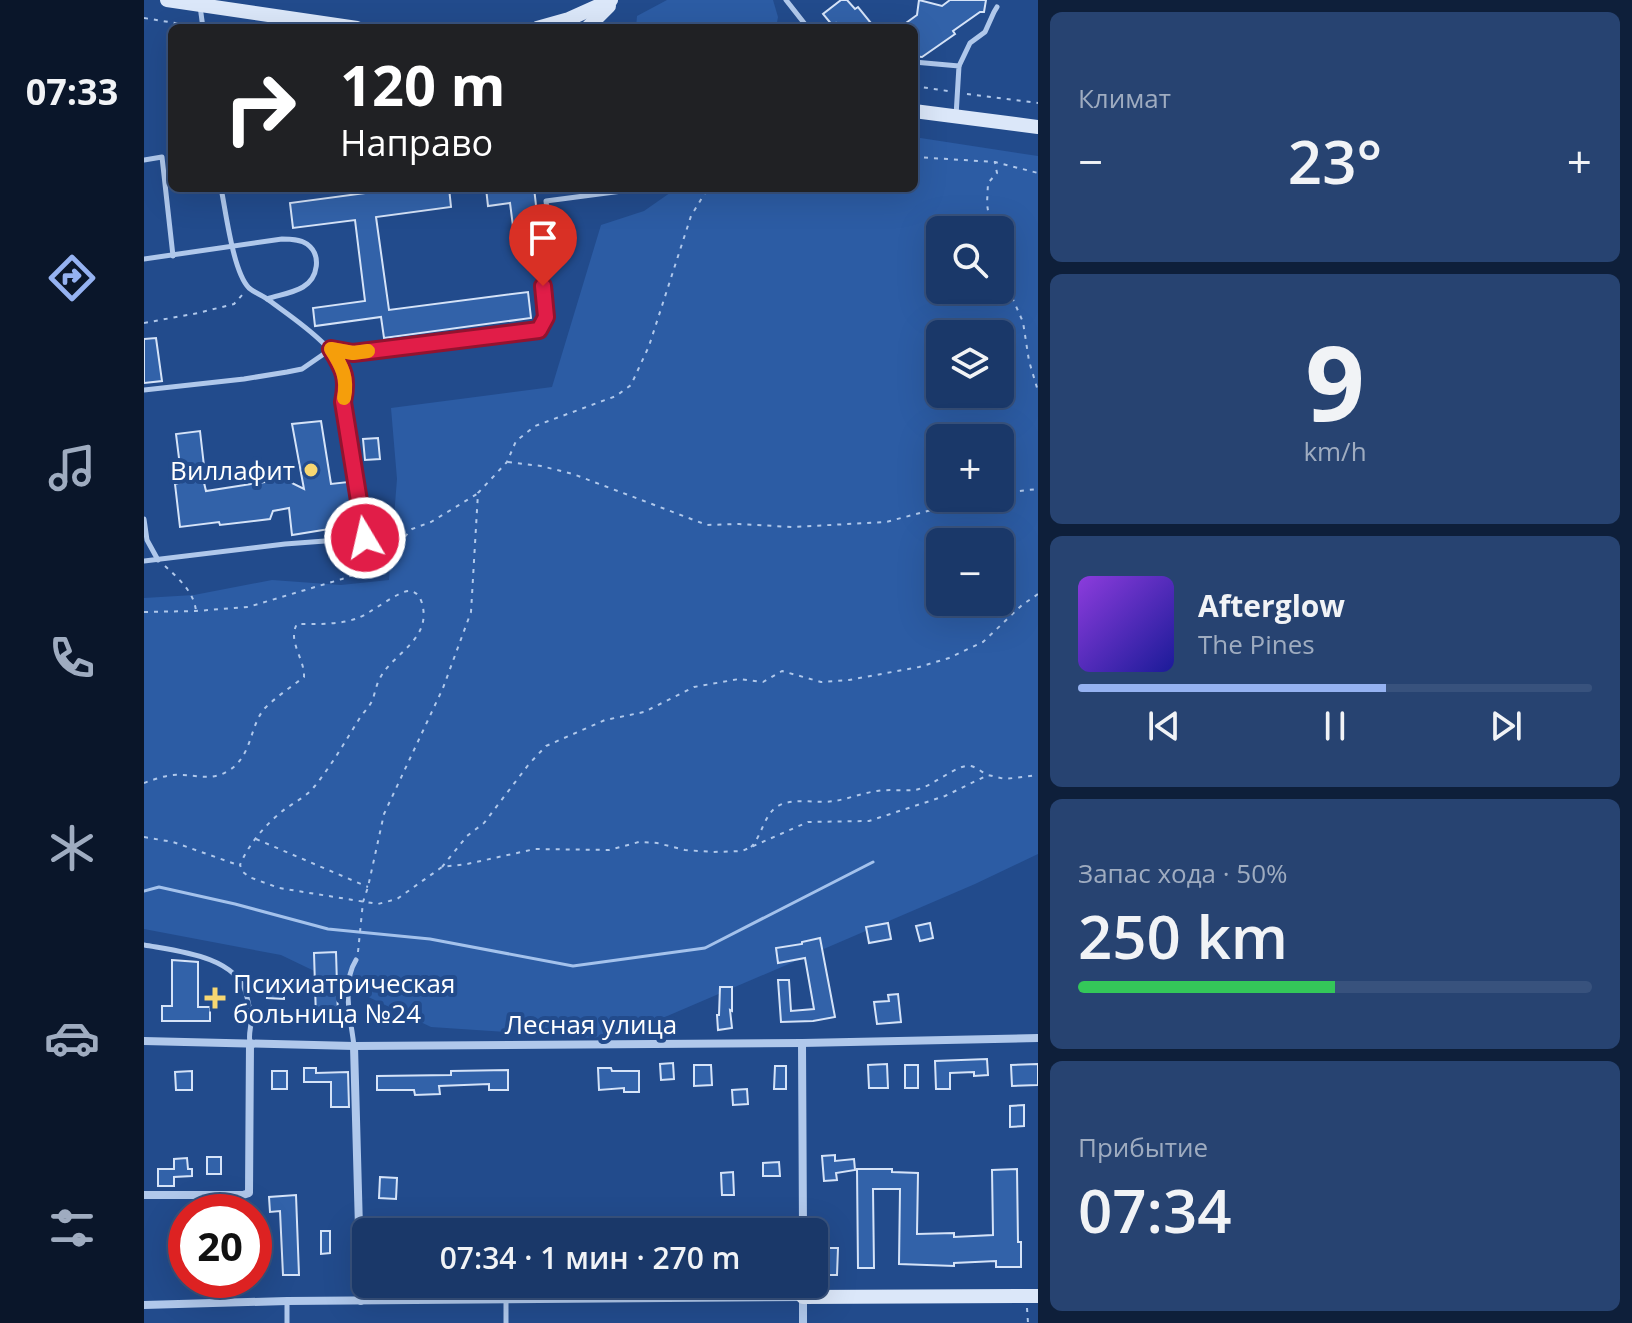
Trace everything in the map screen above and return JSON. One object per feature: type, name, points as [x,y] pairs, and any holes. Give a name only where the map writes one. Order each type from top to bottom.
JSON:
[{"type":"street","points":[[167,0],[330,24]]},
{"type":"street","points":[[591,24],[614,0]]},
{"type":"street","points":[[561,24],[614,0]]},
{"type":"street","points":[[918,112],[1038,127]]},
{"type":"street","name":"Лесная улица","points":[[144,1041],[354,1046],[1038,1038]]},
{"type":"street","points":[[144,1195],[249,1193],[250,1043]]},
{"type":"street","points":[[802,1043],[803,1218]]},
{"type":"street","points":[[354,1046],[361,1301]]},
{"type":"street","points":[[828,1291],[1038,1296]]},
{"type":"street","points":[[144,1305],[565,1298]]},
{"type":"street","points":[[803,1298],[803,1323]]},
{"type":"lane","points":[[786,0],[805,24]]},
{"type":"lane","points":[[200,5],[202,24]]},
{"type":"lane","points":[[956,117],[959,66],[970,43],[985,32],[997,7]]},
{"type":"lane","points":[[918,62],[959,66]]},
{"type":"lane","points":[[144,160],[162,157],[173,256]]},
{"type":"lane","points":[[144,561],[365,538],[343,402],[346,385],[344,372],[331,349],[249,288],[242,277],[233,247],[222,192]]},
{"type":"lane","points":[[144,390],[302,369],[331,349],[353,353],[539,330],[546,317],[543,286],[552,251],[546,201],[615,192]]},
{"type":"lane","points":[[144,259],[282,239],[295,239],[307,244],[317,266],[311,280],[299,289],[267,299]]},
{"type":"lane","points":[[144,519],[147,540],[158,560]]},
{"type":"lane","points":[[144,945],[189,953],[231,969],[245,989],[251,1021],[250,1043]]},
{"type":"lane","points":[[354,1046],[348,983],[356,960]]},
{"type":"lane","points":[[506,1300],[506,1323]]},
{"type":"lane","points":[[287,1301],[287,1323]]},
{"type":"path","points":[[144,18],[179,24]]},
{"type":"path","points":[[918,87],[1038,103]]},
{"type":"path","points":[[918,157],[995,162],[1038,173]]},
{"type":"path","points":[[989,216],[988,183],[997,173],[995,162]]},
{"type":"path","points":[[144,612],[248,607],[376,567],[412,529],[431,522],[478,493],[507,462],[516,441],[535,426],[616,396],[631,385],[649,346],[691,216],[706,192]]},
{"type":"path","points":[[144,323],[234,304],[249,288]]},
{"type":"path","points":[[1014,302],[1023,322],[1029,361],[1038,391]]},
{"type":"path","points":[[507,462],[573,474],[707,525],[792,527],[886,522],[926,511]]},
{"type":"path","points":[[1014,492],[1038,489]]},
{"type":"path","points":[[360,945],[363,902],[384,814],[443,688],[471,612],[478,493]]},
{"type":"path","points":[[158,560],[195,599],[196,611]]},
{"type":"path","points":[[144,783],[178,774],[209,778],[227,772],[238,763],[248,748],[263,710],[304,677],[294,639],[297,624],[357,618],[383,605],[403,590],[417,593],[422,603],[421,631],[380,678],[370,704],[312,790],[282,811],[255,839],[240,865],[249,877],[279,888],[378,904],[397,899],[442,867],[467,836],[484,823],[546,746],[605,720],[644,712],[694,687],[739,679],[763,682],[782,671],[821,682],[849,680],[949,658],[983,642],[1038,594]]},
{"type":"path","points":[[750,848],[758,840],[769,815],[782,804],[833,801],[877,791],[917,790],[960,766],[971,766],[1005,779],[1038,775]]},
{"type":"path","points":[[442,867],[535,849],[609,850],[639,842],[685,850],[742,851],[808,822],[869,821],[945,796],[988,775]]},
{"type":"path","points":[[144,837],[173,842],[240,865]]},
{"type":"path","points":[[255,839],[368,887]]},
{"type":"shaded area","points":[[667,0],[773,0],[778,17],[777,24],[636,24],[637,16]]},
{"type":"shaded area","points":[[918,138],[1038,156],[1038,854],[665,1017],[594,1038],[431,1027],[281,955],[144,929],[144,598],[194,595],[272,580],[341,585],[389,580],[397,479],[391,408],[552,387],[601,225],[644,211],[671,192],[918,192]]},
{"type":"building","points":[[841,0],[847,0],[855,9],[858,7],[872,24],[831,24],[823,14]]},
{"type":"building","points":[[919,0],[942,6],[950,0],[986,0],[984,12],[953,31],[955,34],[922,57],[918,56],[918,24],[905,24],[917,15]]},
{"type":"building","points":[[373,192],[449,192],[451,207],[376,217],[389,310],[528,292],[531,318],[384,338],[381,317],[315,326],[313,308],[365,301],[355,220],[293,228],[290,203]]},
{"type":"building","points":[[486,192],[534,192],[539,231],[514,234],[510,203],[488,206]]},
{"type":"building","points":[[156,338],[162,381],[144,383],[144,339]]},
{"type":"building","points":[[321,421],[331,484],[348,482],[354,525],[292,535],[289,508],[273,511],[270,519],[180,527],[175,484],[182,482],[176,434],[200,431],[204,466],[200,466],[206,491],[284,479],[304,489],[292,424]]},
{"type":"building","points":[[378,438],[380,459],[365,460],[363,439]]},
{"type":"building","points":[[888,923],[891,939],[869,943],[866,927]]},
{"type":"building","points":[[930,923],[933,938],[920,941],[916,926]]},
{"type":"building","points":[[820,938],[835,1017],[781,1022],[778,980],[789,980],[791,1011],[814,1009],[805,958],[778,963],[776,948]]},
{"type":"building","points":[[336,952],[338,1017],[316,1018],[314,953]]},
{"type":"building","points":[[172,960],[198,962],[198,1007],[210,1007],[210,1021],[162,1021],[162,1006],[172,1006]]},
{"type":"building","points":[[268,982],[284,983],[284,999],[267,998]]},
{"type":"building","points":[[720,987],[732,987],[732,1028],[718,1030],[717,1015]]},
{"type":"building","points":[[898,994],[901,1022],[877,1024],[874,1002],[889,1001],[888,995]]},
{"type":"building","points":[[987,1059],[988,1075],[950,1073],[950,1089],[936,1089],[935,1061]]},
{"type":"building","points":[[673,1063],[674,1079],[661,1080],[660,1064]]},
{"type":"building","points":[[887,1064],[888,1088],[869,1088],[868,1065]]},
{"type":"building","points":[[1038,1064],[1038,1085],[1012,1086],[1011,1065]]},
{"type":"building","points":[[694,1065],[711,1065],[712,1085],[694,1086]]},
{"type":"building","points":[[905,1065],[918,1065],[918,1088],[905,1088]]},
{"type":"building","points":[[775,1066],[786,1066],[786,1089],[774,1089]]},
{"type":"building","points":[[304,1068],[316,1068],[316,1073],[348,1072],[349,1107],[331,1107],[331,1082],[304,1082]]},
{"type":"building","points":[[598,1068],[639,1071],[639,1092],[624,1092],[624,1088],[599,1090]]},
{"type":"building","points":[[508,1070],[508,1090],[489,1090],[489,1084],[439,1086],[440,1094],[415,1095],[414,1090],[377,1090],[377,1076]]},
{"type":"building","points":[[192,1071],[192,1090],[176,1090],[175,1072]]},
{"type":"building","points":[[272,1071],[287,1071],[287,1089],[272,1089]]},
{"type":"building","points":[[747,1089],[748,1104],[733,1105],[732,1090]]},
{"type":"building","points":[[1024,1105],[1024,1126],[1010,1127],[1010,1106]]},
{"type":"building","points":[[835,1155],[835,1161],[854,1159],[855,1170],[836,1173],[837,1180],[824,1181],[822,1156]]},
{"type":"building","points":[[207,1157],[221,1157],[221,1174],[207,1174]]},
{"type":"building","points":[[187,1158],[192,1176],[174,1177],[174,1186],[158,1186],[158,1169],[174,1169],[174,1159]]},
{"type":"building","points":[[779,1162],[780,1176],[763,1176],[763,1163]]},
{"type":"building","points":[[857,1169],[918,1173],[917,1234],[954,1233],[954,1237],[993,1235],[992,1170],[1017,1169],[1021,1267],[996,1267],[996,1261],[954,1263],[954,1266],[899,1264],[900,1189],[873,1189],[874,1268],[858,1268]]},
{"type":"building","points":[[733,1172],[734,1195],[722,1195],[721,1173]]},
{"type":"building","points":[[380,1177],[397,1178],[396,1199],[379,1198]]},
{"type":"building","points":[[296,1195],[299,1275],[283,1275],[280,1211],[272,1212],[272,1197]]},
{"type":"building","points":[[321,1231],[330,1231],[330,1253],[321,1254]]},
{"type":"building","points":[[828,1248],[838,1248],[837,1275],[828,1275]]},
{"type":"waterway","points":[[144,891],[159,887],[328,929],[430,939],[573,966],[705,948],[873,862]]},
{"type":"slow traffic","points":[[344,398],[344,372],[331,349],[353,353],[368,351]]},
{"type":"place","name":"Виллафит","points":[[311,470]]},
{"type":"place","name":"Психиатрическая больница №24","points":[[215,998]]},
{"type":"route","points":[[365,538],[343,402],[346,385],[344,372],[331,349],[353,353],[539,330],[546,317],[543,286]]}]
